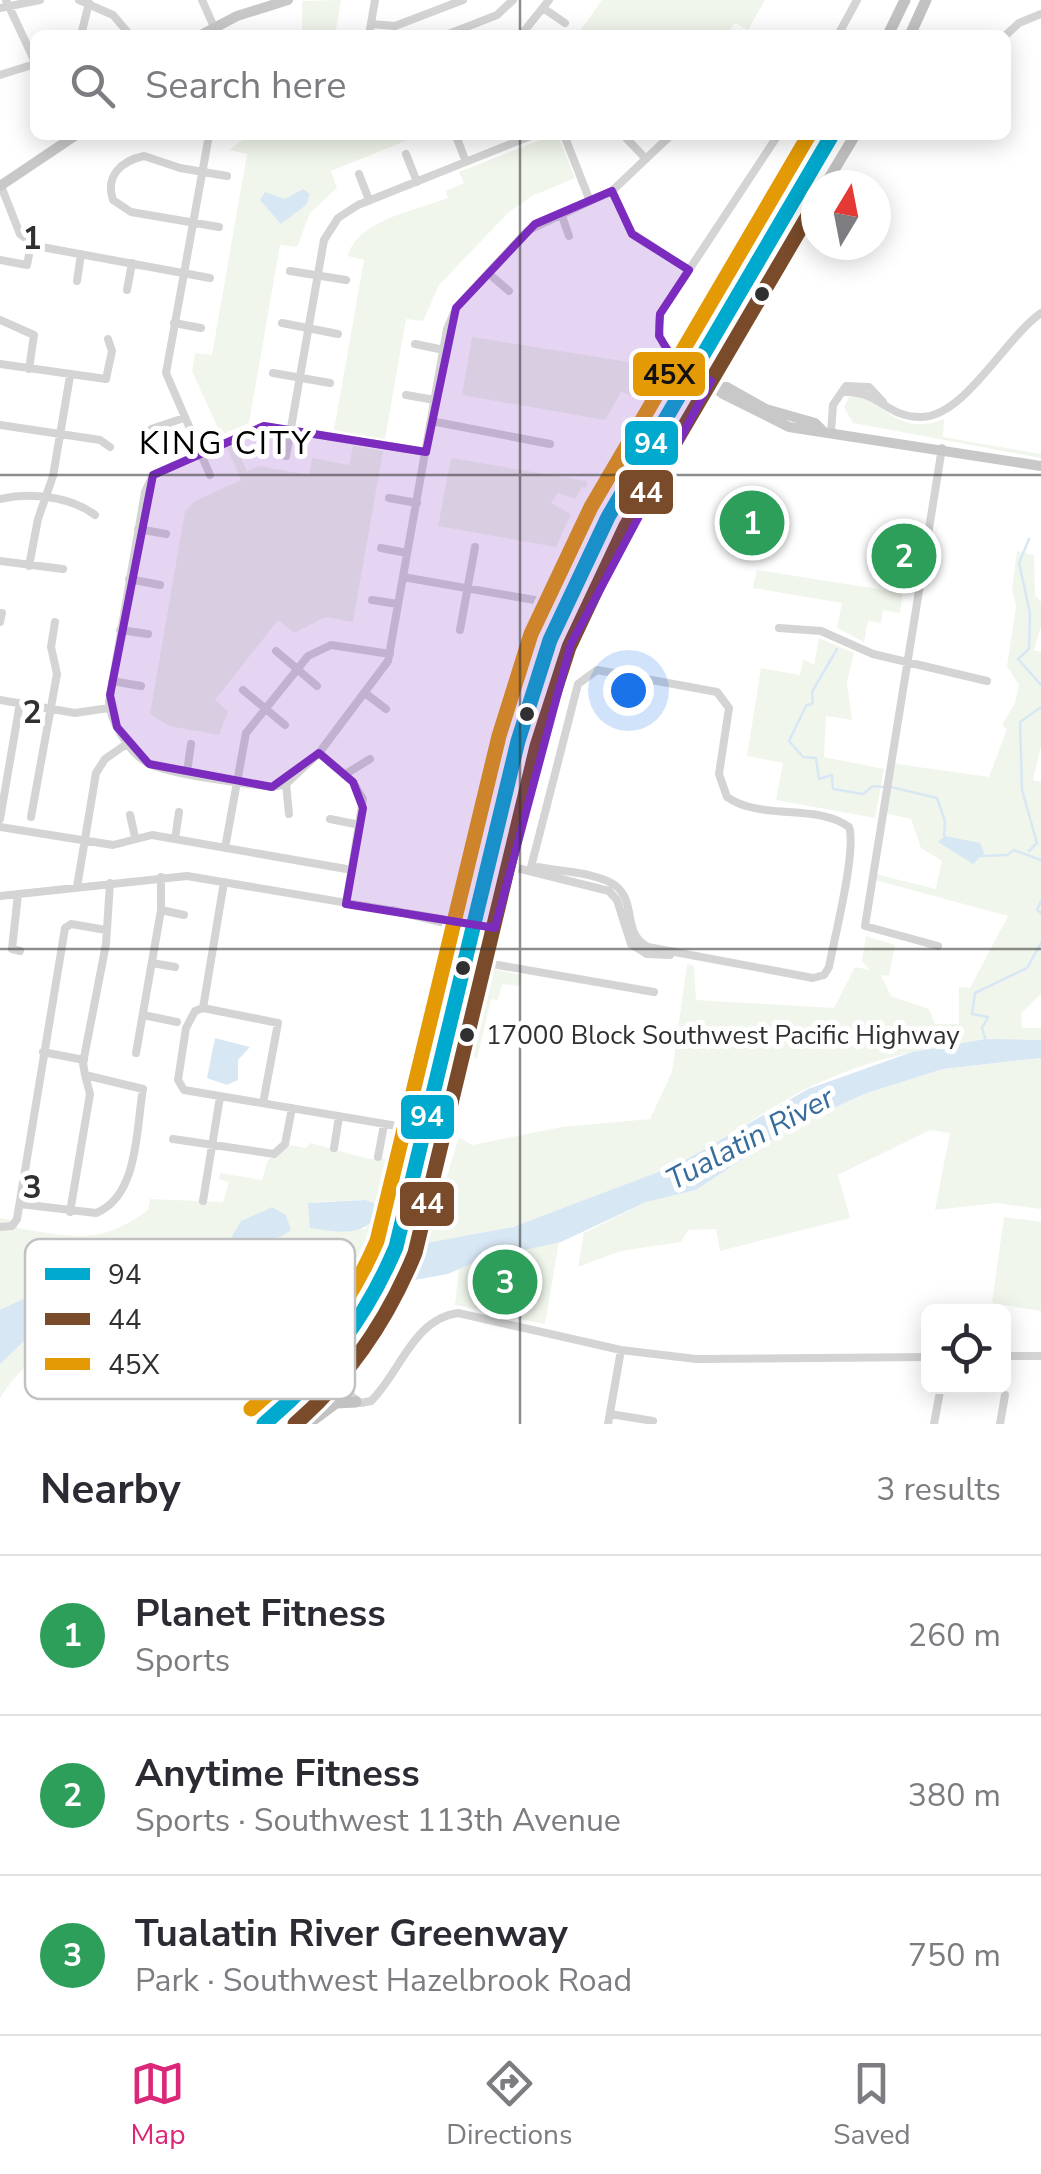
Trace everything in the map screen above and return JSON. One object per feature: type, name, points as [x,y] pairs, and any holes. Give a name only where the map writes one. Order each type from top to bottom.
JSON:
[{"type":"highway","points":[[890,30],[904,0]]},
{"type":"highway","points":[[912,30],[926,0]]},
{"type":"highway","points":[[355,1329],[388,1267],[407,1210],[518,741],[550,640],[608,517],[829,140]]},
{"type":"highway","points":[[835,170],[852,140]]},
{"type":"highway","points":[[355,1362],[387,1315],[414,1258],[542,732],[571,644],[619,540],[715,384],[801,229]]},
{"type":"highway","points":[[301,1423],[324,1399]]},
{"type":"highway","points":[[264,1424],[292,1401],[300,1411],[301,1423]]},
{"type":"highway","points":[[301,1423],[336,1403],[356,1402]]},
{"type":"main road","points":[[210,30],[288,0]]},
{"type":"main road","points":[[0,186],[68,140]]},
{"type":"main road","points":[[694,370],[781,416],[815,423],[826,431],[1041,466]]},
{"type":"street","points":[[30,53],[5,5],[40,0]]},
{"type":"street","points":[[78,0],[113,15],[126,30]]},
{"type":"street","points":[[202,0],[214,28]]},
{"type":"street","points":[[370,30],[375,0],[387,0]]},
{"type":"street","points":[[371,24],[396,26],[463,0]]},
{"type":"street","points":[[459,30],[497,15],[513,0]]},
{"type":"street","points":[[841,30],[857,0]]},
{"type":"street","points":[[82,30],[89,3]]},
{"type":"street","points":[[527,30],[546,4],[565,23]]},
{"type":"street","points":[[1011,31],[1023,20],[1041,14]]},
{"type":"street","points":[[0,75],[30,65]]},
{"type":"street","points":[[208,140],[190,222],[166,373],[210,475]]},
{"type":"street","points":[[458,140],[466,162]]},
{"type":"street","points":[[286,456],[324,240],[338,218],[370,200],[510,140]]},
{"type":"street","points":[[566,140],[590,201]]},
{"type":"street","points":[[628,140],[646,159]]},
{"type":"street","points":[[426,452],[291,428],[256,427],[158,470],[148,480],[109,708],[128,743],[149,764],[272,787],[319,753],[390,654],[398,604],[432,421],[444,350],[456,308],[527,231],[561,212],[612,192],[666,140]]},
{"type":"street","points":[[694,370],[666,350],[658,322],[775,140]]},
{"type":"street","points":[[406,154],[417,182]]},
{"type":"street","points":[[219,226],[125,210],[116,205],[110,191],[117,170],[139,156],[226,176]]},
{"type":"street","points":[[360,174],[370,200]]},
{"type":"street","points":[[0,186],[20,234],[31,244],[210,278]]},
{"type":"street","points":[[612,192],[632,234],[688,270]]},
{"type":"street","points":[[561,212],[569,236]]},
{"type":"street","points":[[0,260],[27,265],[31,244]]},
{"type":"street","points":[[77,282],[81,254]]},
{"type":"street","points":[[128,290],[132,263]]},
{"type":"street","points":[[290,271],[346,280]]},
{"type":"street","points":[[488,272],[509,291]]},
{"type":"street","points":[[826,431],[833,405],[842,392],[866,392],[910,416],[943,412],[1041,313]]},
{"type":"street","points":[[0,320],[34,335],[29,368]]},
{"type":"street","points":[[282,322],[338,334]]},
{"type":"street","points":[[174,323],[201,328]]},
{"type":"street","points":[[0,364],[106,380],[112,352],[108,339]]},
{"type":"street","points":[[416,344],[444,350]]},
{"type":"street","points":[[272,373],[330,383]]},
{"type":"street","points":[[30,566],[70,376]]},
{"type":"street","points":[[406,396],[435,400]]},
{"type":"street","points":[[152,430],[184,418]]},
{"type":"street","points":[[432,421],[550,444]]},
{"type":"street","points":[[0,424],[100,440],[110,446]]},
{"type":"street","points":[[938,946],[864,926],[942,448]]},
{"type":"street","points":[[0,499],[46,498],[95,515]]},
{"type":"street","points":[[389,498],[417,503]]},
{"type":"street","points":[[138,529],[166,534]]},
{"type":"street","points":[[460,630],[475,547]]},
{"type":"street","points":[[381,548],[408,553]]},
{"type":"street","points":[[0,561],[63,569]]},
{"type":"street","points":[[403,577],[546,602]]},
{"type":"street","points":[[129,579],[160,585]]},
{"type":"street","points":[[372,600],[398,604]]},
{"type":"street","points":[[32,817],[57,674],[51,647],[55,622]]},
{"type":"street","points":[[779,628],[793,625],[826,632],[873,654],[986,682]]},
{"type":"street","points":[[120,630],[148,634]]},
{"type":"street","points":[[225,848],[246,733],[297,669],[325,645],[390,654]]},
{"type":"street","points":[[276,650],[316,686]]},
{"type":"street","points":[[509,866],[608,890],[618,900],[631,944],[647,954],[819,978],[829,967],[852,838],[845,824],[742,805],[724,793],[719,774],[729,708],[717,692],[602,670],[584,676],[560,744],[530,870]]},
{"type":"street","points":[[112,681],[141,686]]},
{"type":"street","points":[[242,690],[285,725]]},
{"type":"street","points":[[365,693],[386,709]]},
{"type":"street","points":[[0,700],[86,713],[109,708]]},
{"type":"street","points":[[0,819],[20,703]]},
{"type":"street","points":[[76,887],[100,765],[128,743]]},
{"type":"street","points":[[187,772],[191,744]]},
{"type":"street","points":[[319,753],[362,798],[346,904]]},
{"type":"street","points":[[344,775],[370,759]]},
{"type":"street","points":[[288,778],[289,814]]},
{"type":"street","points":[[174,840],[179,812]]},
{"type":"street","points":[[130,815],[135,836]]},
{"type":"street","points":[[330,819],[360,824]]},
{"type":"street","points":[[0,827],[118,845],[135,836],[174,840],[352,870]]},
{"type":"street","points":[[0,896],[162,877],[224,882],[494,931]]},
{"type":"street","points":[[136,1053],[162,910],[162,877]]},
{"type":"street","points":[[203,1008],[224,882]]},
{"type":"street","points":[[70,1212],[90,1100],[84,1060],[110,883]]},
{"type":"street","points":[[12,949],[18,894]]},
{"type":"street","points":[[162,910],[184,914]]},
{"type":"street","points":[[0,1227],[14,1225],[20,1204],[66,925],[106,930]]},
{"type":"street","points":[[152,962],[176,967]]},
{"type":"street","points":[[486,963],[654,992]]},
{"type":"street","points":[[264,1098],[278,1024],[203,1008],[194,1011],[186,1028],[178,1086],[220,1097],[415,1130],[422,1148]]},
{"type":"street","points":[[143,1015],[177,1022]]},
{"type":"street","points":[[43,1052],[84,1060]]},
{"type":"street","points":[[20,1204],[70,1212],[105,1210],[123,1191],[143,1089],[85,1075]]},
{"type":"street","points":[[203,1200],[220,1097]]},
{"type":"street","points":[[173,1139],[274,1154],[285,1144],[292,1108]]},
{"type":"street","points":[[334,1148],[339,1117]]},
{"type":"street","points":[[378,1157],[384,1125]]},
{"type":"street","points":[[354,1399],[356,1402],[374,1398],[424,1330],[448,1314],[472,1315],[621,1350],[709,1360],[921,1358]]},
{"type":"street","points":[[621,1350],[609,1419],[653,1422]]},
{"type":"street","points":[[1011,1356],[1041,1356]]},
{"type":"street","points":[[934,1424],[940,1394]]},
{"type":"street","points":[[1000,1424],[1005,1395]]},
{"type":"highlighted area","points":[[612,191],[632,234],[689,270],[660,314],[659,336],[672,357],[711,381],[571,644],[495,928],[346,904],[363,808],[353,782],[319,753],[272,787],[149,764],[117,727],[110,695],[153,475],[264,426],[426,452],[456,308],[535,224]]},
{"type":"shaded area","points":[[341,0],[336,30],[302,30],[302,1]]},
{"type":"shaded area","points":[[602,0],[765,0],[748,30],[735,23],[730,30],[581,30]]},
{"type":"shaded area","points":[[242,140],[408,140],[331,171],[337,188],[310,213],[297,247],[280,245],[249,423],[221,435],[192,371],[195,353],[212,355],[247,154],[229,150]]},
{"type":"shaded area","points":[[540,140],[560,140],[575,178],[532,196],[509,212],[439,285],[423,321],[406,319],[385,439],[334,430],[364,260],[348,256],[363,233],[375,225],[448,198],[446,191],[464,183],[459,172]]},
{"type":"shaded area","points":[[472,337],[635,363],[659,360],[675,371],[656,403],[621,392],[605,420],[462,395]]},
{"type":"shaded area","points":[[849,397],[871,402],[912,423],[944,419],[943,437],[1041,454],[1041,458],[853,423],[844,407]]},
{"type":"shaded area","points":[[234,443],[247,471],[259,466],[309,475],[312,458],[349,465],[353,446],[383,451],[353,622],[326,617],[294,633],[278,620],[215,700],[228,711],[219,735],[169,726],[150,714],[185,511],[195,501],[241,480],[226,446]]},
{"type":"shaded area","points":[[451,458],[587,481],[586,488],[582,487],[575,499],[558,493],[551,503],[571,514],[556,547],[438,526]]},
{"type":"shaded area","points":[[1017,551],[1034,555],[1035,595],[1041,602],[1041,626],[1034,650],[1041,652],[1041,746],[1033,780],[1041,782],[1041,994],[1021,1013],[1022,1028],[1041,1028],[1041,1040],[950,1045],[861,1066],[804,1090],[679,1164],[619,1192],[523,1224],[426,1244],[459,1137],[472,1145],[562,1127],[650,1119],[672,1072],[687,964],[694,966],[696,1000],[834,1008],[855,967],[870,970],[862,961],[866,936],[895,945],[889,976],[881,975],[891,996],[929,1009],[935,1024],[959,1024],[959,987],[970,988],[1008,916],[875,880],[875,874],[936,889],[942,861],[921,848],[911,819],[884,813],[890,763],[989,777],[1007,729],[1002,725],[1015,703],[1019,685],[1007,666],[1016,606],[1012,590]]},
{"type":"shaded area","points":[[757,570],[903,593],[900,613],[883,610],[881,623],[868,621],[864,642],[837,628],[842,603],[753,588]]},
{"type":"shaded area","points":[[819,638],[854,653],[847,682],[852,720],[826,716],[824,757],[884,769],[875,818],[776,800],[783,763],[747,756],[761,668],[800,675],[803,659],[814,665]]},
{"type":"shaded area","points":[[493,969],[521,975],[519,986],[502,984],[498,1000],[491,999],[477,1059],[472,1055]]},
{"type":"shaded area","points":[[1041,1058],[1041,1209],[996,1203],[935,1210],[950,1133],[930,1130],[838,1175],[850,1218],[720,1251],[716,1229],[688,1230],[681,1242],[621,1251],[578,1267],[584,1233],[646,1202],[696,1190],[787,1130],[864,1094],[943,1069]]},
{"type":"shaded area","points":[[384,1131],[410,1136],[409,1142],[415,1148],[390,1251],[355,1260],[355,1239],[272,1239],[266,1209],[246,1222],[235,1239],[25,1239],[25,1298],[0,1310],[0,1218],[18,1221],[17,1228],[71,1236],[100,1234],[148,1210],[150,1199],[223,1202],[229,1182],[219,1179],[220,1173],[262,1180],[268,1160],[290,1145],[306,1148],[310,1143],[369,1159],[398,1158],[403,1138]],"holes":[[[365,1200],[366,1229],[321,1230],[314,1202]]]},
{"type":"shaded area","points":[[1004,1217],[1041,1222],[1041,1311],[992,1303]]},
{"type":"shaded area","points":[[559,1241],[545,1324],[455,1305],[460,1259]]},
{"type":"shaded area","points":[[25,1337],[25,1368],[0,1398],[0,1360]]},
{"type":"water","points":[[303,189],[310,194],[306,205],[281,224],[260,200],[265,192],[285,199]]},
{"type":"water","points":[[945,836],[980,843],[984,853],[973,864],[938,842]]},
{"type":"water","points":[[215,1038],[250,1047],[238,1060],[238,1080],[227,1085],[207,1078]]},
{"type":"water","name":"Tualatin River","points":[[986,1039],[1041,1040],[1041,1058],[943,1069],[864,1094],[787,1130],[696,1190],[646,1202],[561,1242],[482,1259],[448,1274],[355,1290],[355,1259],[513,1227],[677,1165],[808,1089],[912,1052]]},
{"type":"water","points":[[365,1200],[382,1206],[362,1228],[343,1232],[310,1228],[308,1203]]},
{"type":"water","points":[[272,1207],[286,1215],[291,1230],[270,1239],[231,1238],[241,1221]]},
{"type":"water","name":"Tualatin River","points":[[25,1298],[25,1341],[0,1364],[0,1310]]},
{"type":"waterway","points":[[1029,539],[1019,563],[1030,613],[1029,649],[1018,659],[1041,685]]},
{"type":"waterway","points":[[837,649],[812,692],[813,703],[806,706],[789,741],[803,757],[816,758],[819,779],[832,775],[833,789],[863,794],[873,786],[883,787]]},
{"type":"waterway","points":[[1029,851],[1037,843],[1022,790],[1020,722],[1041,707]]},
{"type":"waterway","points":[[891,787],[937,798],[945,821],[944,836]]},
{"type":"waterway","points":[[981,856],[1007,855],[1014,850],[1041,860]]},
{"type":"waterway","points":[[1041,901],[1037,910],[1041,913]]},
{"type":"waterway","points":[[986,1041],[982,1028],[988,1017],[972,1014],[975,993],[1027,968],[1041,943]]},
{"type":"transit line","name":"45X","points":[[355,1285],[377,1241],[499,736],[531,634],[591,507],[806,140]]},
{"type":"transit line","name":"94","points":[[355,1324],[396,1247],[518,741],[550,640],[608,517],[829,140]]},
{"type":"transit line","name":"44","points":[[355,1360],[392,1301],[415,1253],[537,746],[569,647],[626,526],[801,228]]},
{"type":"transit line","name":"45X","points":[[251,1409],[262,1399]]},
{"type":"transit line","name":"94","points":[[264,1424],[290,1399]]},
{"type":"transit line","name":"44","points":[[295,1424],[322,1399]]},
{"type":"place","name":"Planet Fitness","points":[[752,523]]},
{"type":"place","name":"Anytime Fitness","points":[[904,556]]},
{"type":"place","name":"17000 Block Southwest Pacific Highway","points":[[467,1035]]},
{"type":"place","name":"Tualatin River Greenway","points":[[505,1282]]},
{"type":"district","name":"KING CITY","points":[[226,443]]}]
